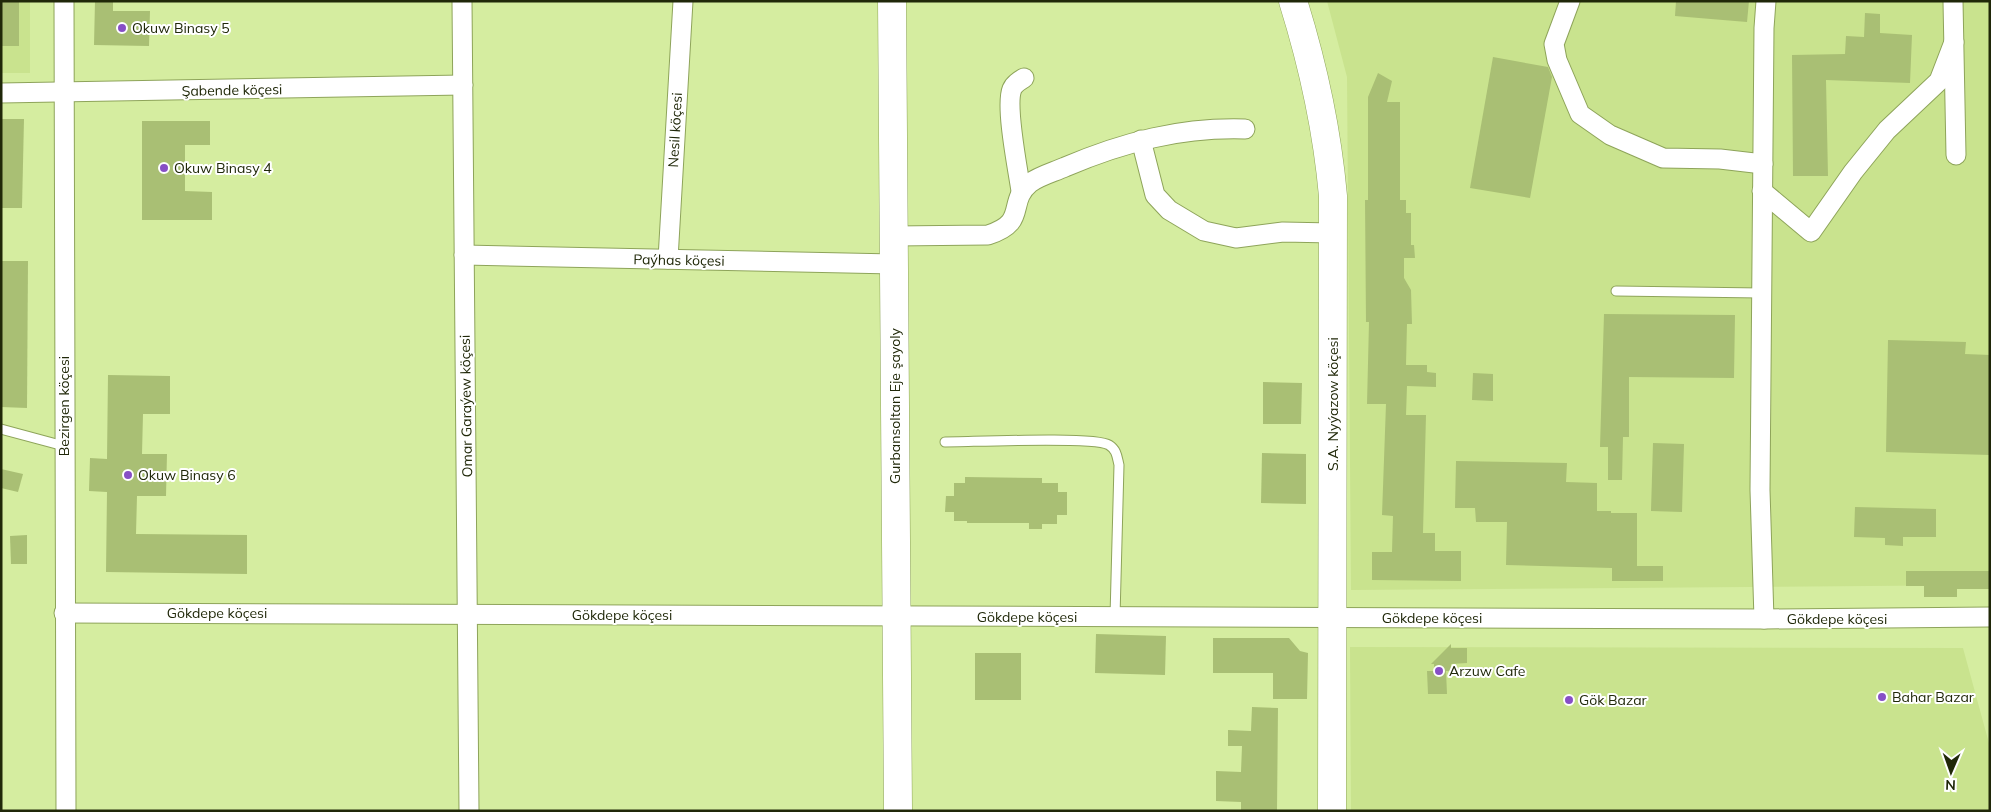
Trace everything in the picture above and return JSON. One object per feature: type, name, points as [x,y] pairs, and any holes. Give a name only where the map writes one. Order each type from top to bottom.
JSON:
[{"type":"main road","name":"Gurbansoltan Eje şayoly","points":[[892,1],[898,811]]},
{"type":"main road","name":"S.A. Nyýazow köçesi","points":[[1293,1],[1306,42],[1323,114],[1332,186],[1332,811]]},
{"type":"street","name":"Bezirgen köçesi","points":[[64,1],[64,613],[66,811]]},
{"type":"street","name":"Omar Garaýew köçesi","points":[[462,1],[468,811]]},
{"type":"street","name":"Nesil köçesi","points":[[668,259],[683,1]]},
{"type":"street","points":[[1570,1],[1554,44],[1557,60],[1580,114],[1610,136],[1663,158],[1720,158],[1763,164]]},
{"type":"street","points":[[1764,619],[1760,490],[1762,191],[1766,1]]},
{"type":"street","points":[[1953,1],[1956,155]]},
{"type":"street","points":[[1762,191],[1811,232],[1853,172],[1887,130],[1940,81],[1954,42]]},
{"type":"street","points":[[894,236],[988,235],[1001,231],[1015,218],[1021,191],[1010,109],[1011,90],[1015,84],[1024,78]]},
{"type":"street","name":"Şabende köçesi","points":[[1,93],[63,94],[463,85]]},
{"type":"street","points":[[1021,191],[1032,181],[1128,143],[1210,128],[1245,129]]},
{"type":"street","points":[[1141,140],[1156,195],[1169,210],[1204,231],[1236,238],[1283,232],[1332,233]]},
{"type":"street","name":"Paýhas köçesi","points":[[464,255],[894,264]]},
{"type":"street","name":"Gökdepe köçesi","points":[[64,613],[1764,619],[1990,617]]},
{"type":"lane","points":[[1616,291],[1761,293]]},
{"type":"lane","points":[[1,429],[64,446]]},
{"type":"lane","points":[[945,442],[1081,440],[1108,444],[1117,452],[1119,465],[1115,617]]},
{"type":"shaded area","points":[[1,1],[30,1],[30,73],[1,73]]},
{"type":"shaded area","points":[[1327,1],[1990,1],[1990,585],[1351,590],[1347,77]]},
{"type":"shaded area","name":"Gök Bazar","points":[[1350,647],[1963,648],[1990,747],[1990,811],[1351,811]]},
{"type":"building","points":[[1,1],[19,1],[19,46],[1,46]]},
{"type":"building","name":"Okuw Binasy 5","points":[[95,1],[113,1],[113,11],[150,11],[149,46],[94,45]]},
{"type":"building","points":[[1676,1],[1749,1],[1747,22],[1675,16]]},
{"type":"building","points":[[1865,13],[1880,14],[1880,33],[1912,35],[1910,83],[1826,80],[1828,176],[1793,176],[1792,55],[1845,54],[1846,36],[1864,37]]},
{"type":"building","points":[[1493,57],[1548,67],[1552,77],[1530,198],[1470,188]]},
{"type":"building","points":[[1378,73],[1392,81],[1387,102],[1400,102],[1400,200],[1406,200],[1406,213],[1411,213],[1411,245],[1414,245],[1415,258],[1404,258],[1404,278],[1411,290],[1412,324],[1407,324],[1406,365],[1427,365],[1427,372],[1436,373],[1436,387],[1407,386],[1406,415],[1426,415],[1423,533],[1435,533],[1435,551],[1461,551],[1461,581],[1372,580],[1372,552],[1392,552],[1393,516],[1382,515],[1386,404],[1367,404],[1369,322],[1366,322],[1365,200],[1368,200],[1368,97]]},
{"type":"building","points":[[1,119],[24,119],[22,208],[1,208]]},
{"type":"building","name":"Okuw Binasy 4","points":[[142,121],[210,121],[210,145],[185,145],[185,191],[212,192],[212,220],[142,220]]},
{"type":"building","points":[[1,261],[28,261],[27,408],[1,407]]},
{"type":"building","points":[[1604,314],[1735,315],[1734,378],[1629,377],[1629,437],[1623,437],[1622,480],[1608,480],[1608,447],[1600,447]]},
{"type":"building","points":[[1888,340],[1966,342],[1965,354],[1990,355],[1990,455],[1886,452]]},
{"type":"building","points":[[1473,373],[1493,374],[1493,401],[1472,400]]},
{"type":"building","name":"Okuw Binasy 6","points":[[108,375],[170,376],[170,414],[143,414],[142,454],[167,454],[166,496],[137,496],[136,534],[247,535],[247,574],[106,572],[107,492],[89,491],[90,458],[107,459]]},
{"type":"building","points":[[1263,382],[1302,383],[1301,424],[1263,424]]},
{"type":"building","points":[[1653,443],[1684,444],[1682,512],[1651,511]]},
{"type":"building","points":[[1262,453],[1306,454],[1306,504],[1261,503]]},
{"type":"building","points":[[1456,461],[1567,463],[1566,482],[1597,483],[1597,511],[1637,513],[1637,566],[1663,566],[1663,581],[1612,581],[1612,568],[1506,565],[1507,522],[1476,522],[1475,508],[1455,508]]},
{"type":"building","points":[[1,469],[23,474],[18,492],[1,488]]},
{"type":"building","points":[[965,477],[1042,478],[1042,483],[1058,483],[1058,492],[1067,492],[1067,515],[1057,515],[1057,524],[1042,524],[1042,529],[1029,529],[1029,523],[967,523],[967,521],[954,521],[954,512],[945,512],[946,496],[954,496],[954,483],[965,483]]},
{"type":"building","points":[[1855,507],[1936,509],[1936,537],[1903,537],[1903,546],[1885,545],[1885,538],[1854,537]]},
{"type":"building","points":[[27,535],[27,564],[11,564],[10,536]]},
{"type":"building","points":[[1906,571],[1990,571],[1990,589],[1957,589],[1957,597],[1924,597],[1924,586],[1906,586]]},
{"type":"building","points":[[1096,634],[1166,636],[1165,675],[1095,673]]},
{"type":"building","points":[[1213,638],[1289,638],[1300,651],[1308,653],[1307,699],[1273,699],[1273,673],[1213,673]]},
{"type":"building","name":"Arzuw Cafe","points":[[1451,644],[1451,648],[1467,648],[1467,663],[1451,664],[1451,671],[1446,671],[1447,694],[1428,694],[1427,671],[1434,671],[1434,664],[1431,664]]},
{"type":"building","points":[[975,653],[1021,653],[1021,700],[975,700]]},
{"type":"building","points":[[1252,707],[1278,708],[1277,811],[1241,811],[1241,802],[1216,801],[1216,771],[1241,772],[1242,746],[1228,746],[1228,730],[1251,731]]},
{"type":"place","name":"Okuw Binasy 5","points":[[122,28]]},
{"type":"place","name":"Okuw Binasy 4","points":[[164,168]]},
{"type":"place","name":"Okuw Binasy 6","points":[[128,475]]},
{"type":"place","name":"Arzuw Cafe","points":[[1439,671]]},
{"type":"place","name":"Bahar Bazar","points":[[1882,697]]},
{"type":"place","name":"Gök Bazar","points":[[1569,700]]}]
